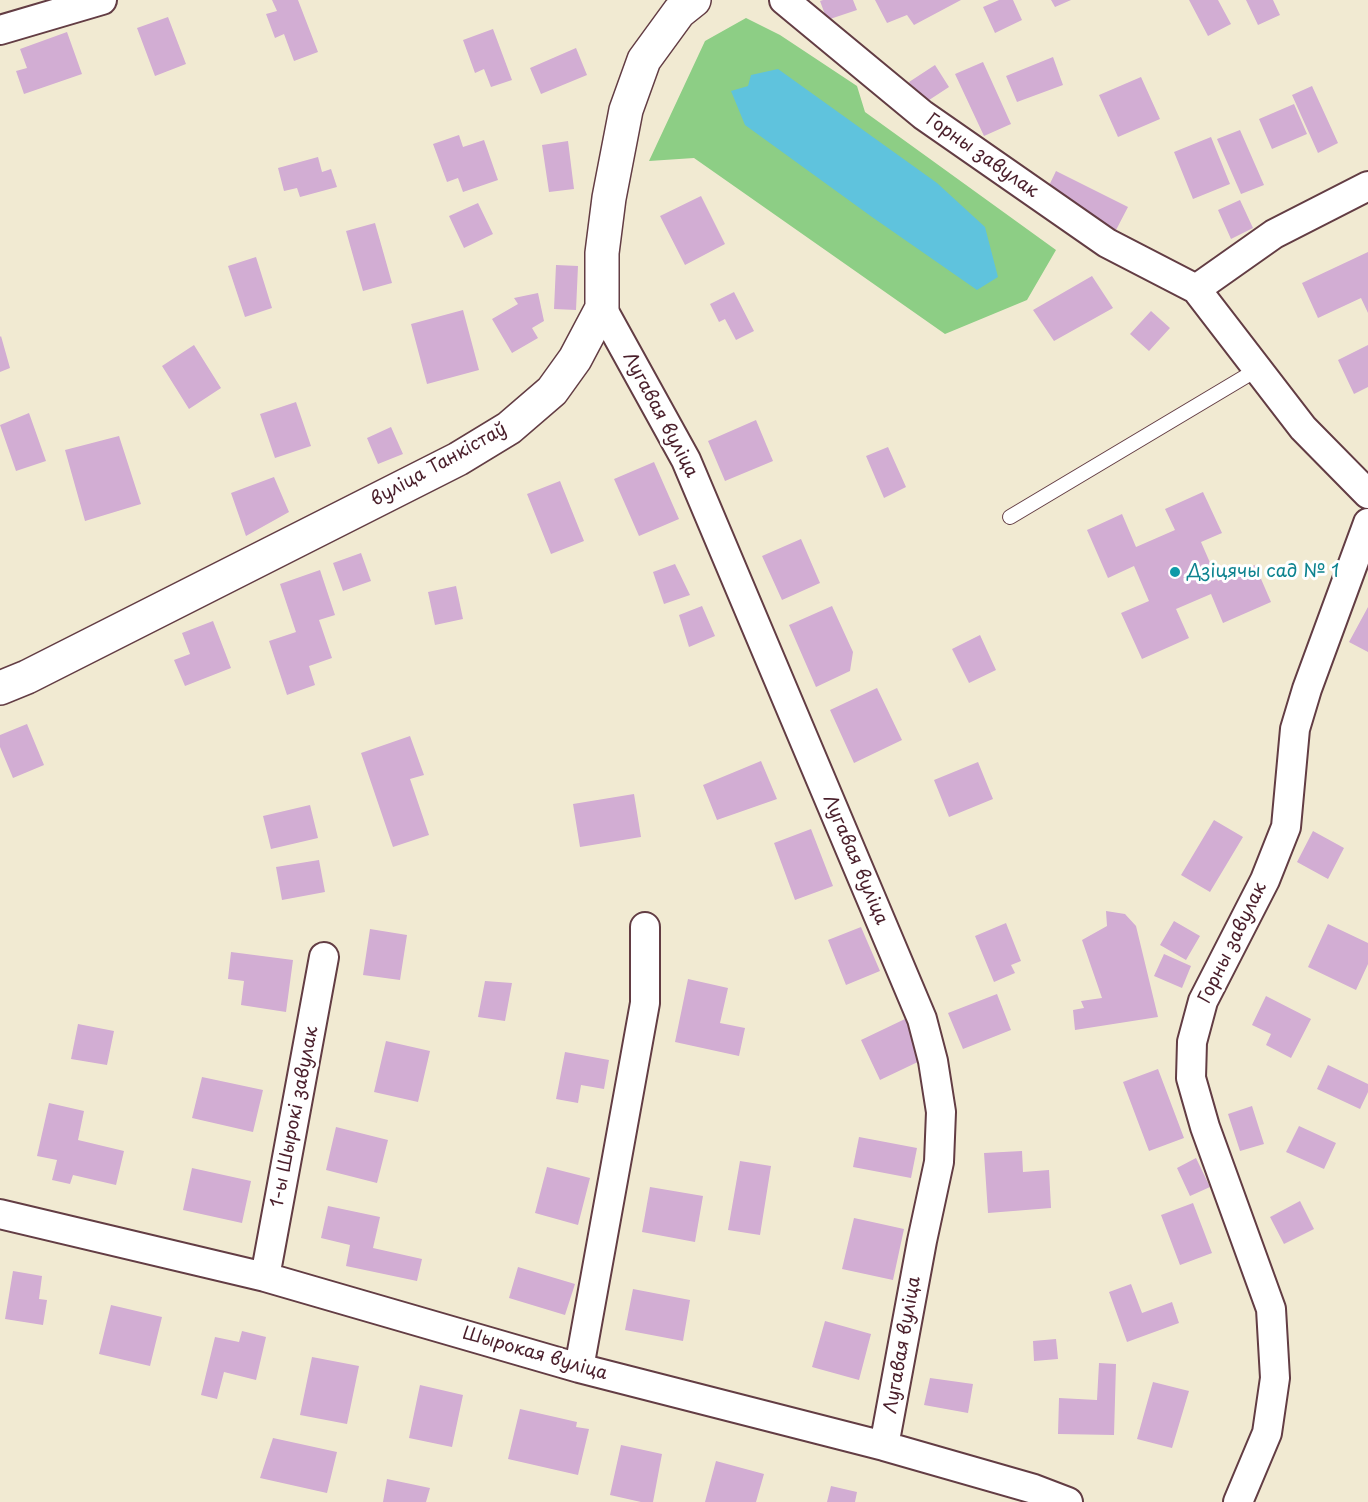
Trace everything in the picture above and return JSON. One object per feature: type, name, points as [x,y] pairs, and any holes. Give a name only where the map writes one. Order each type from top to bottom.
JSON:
[{"type":"street","points":[[0,30],[102,0]]},
{"type":"street","name":"вуліца Танкістаў","points":[[0,688],[412,483],[509,428],[552,391],[575,359],[602,308],[602,254],[607,209],[626,110],[644,60],[679,12],[693,0]]},
{"type":"street","name":"Горны завулак","points":[[784,0],[923,115],[1107,243],[1196,289],[1303,428],[1368,494]]},
{"type":"street","points":[[1196,289],[1274,234],[1368,186]]},
{"type":"street","name":"Лугавая вуліца","points":[[602,308],[686,460],[922,1019],[933,1061],[941,1112],[939,1162],[884,1446]]},
{"type":"street","name":"Горны завулак","points":[[1238,1502],[1267,1433],[1275,1378],[1272,1309],[1205,1127],[1191,1078],[1192,1042],[1203,1001],[1265,880],[1286,827],[1295,729],[1307,689],[1368,523]]},
{"type":"street","points":[[579,1368],[645,1003],[645,927]]},
{"type":"street","name":"1-ы Шырокі завулак","points":[[265,1277],[324,957]]},
{"type":"street","name":"Шырокая вуліца","points":[[0,1214],[265,1277],[579,1368],[884,1446],[1068,1502]]},
{"type":"lane","points":[[1010,517],[1258,369]]},
{"type":"green space","points":[[746,18],[780,35],[857,86],[865,112],[1056,250],[1027,300],[945,334],[694,158],[649,161],[705,41]]},
{"type":"water","points":[[778,69],[937,183],[985,227],[998,277],[977,290],[745,125],[731,91],[748,86],[751,75]]},
{"type":"building","points":[[272,0],[298,0],[318,52],[294,61],[284,34],[275,38],[266,14],[277,11]]},
{"type":"building","points":[[853,0],[857,10],[827,20],[820,1]]},
{"type":"building","points":[[875,0],[961,0],[914,25],[907,15],[887,23]]},
{"type":"building","points":[[999,0],[1013,0],[1022,20],[995,33],[983,7]]},
{"type":"building","points":[[1051,0],[1071,0],[1055,7]]},
{"type":"building","points":[[1189,0],[1218,0],[1231,24],[1208,36]]},
{"type":"building","points":[[1246,0],[1273,0],[1280,15],[1258,25]]},
{"type":"building","points":[[168,17],[186,64],[155,76],[137,28]]},
{"type":"building","points":[[493,29],[512,80],[491,87],[484,69],[475,73],[463,40]]},
{"type":"building","points":[[67,32],[82,74],[24,94],[16,71],[27,68],[20,49]]},
{"type":"building","points":[[576,48],[587,75],[541,94],[530,68]]},
{"type":"building","points":[[1053,57],[1063,85],[1017,102],[1006,76]]},
{"type":"building","points":[[983,62],[1011,124],[984,136],[955,74]]},
{"type":"building","points":[[935,65],[949,87],[923,104],[909,82]]},
{"type":"building","points":[[1141,77],[1160,119],[1118,137],[1099,95]]},
{"type":"building","points":[[1312,86],[1338,143],[1318,153],[1292,95]]},
{"type":"building","points":[[1294,104],[1307,134],[1272,149],[1259,119]]},
{"type":"building","points":[[1240,130],[1264,185],[1241,194],[1217,139]]},
{"type":"building","points":[[459,135],[463,147],[484,140],[498,180],[463,192],[458,178],[447,182],[433,144]]},
{"type":"building","points":[[1211,137],[1230,184],[1193,199],[1174,152]]},
{"type":"building","points":[[568,141],[574,189],[549,192],[542,145]]},
{"type":"building","points":[[318,157],[322,172],[331,169],[337,187],[300,197],[297,188],[284,191],[278,168]]},
{"type":"building","points":[[1056,171],[1128,207],[1116,230],[1045,194]]},
{"type":"building","points":[[701,196],[725,244],[685,265],[660,216]]},
{"type":"building","points":[[1240,200],[1253,228],[1231,239],[1218,210]]},
{"type":"building","points":[[478,203],[493,234],[464,248],[449,216]]},
{"type":"building","points":[[375,223],[392,283],[363,291],[346,231]]},
{"type":"building","points":[[1368,252],[1368,313],[1361,298],[1318,318],[1302,283]]},
{"type":"building","points":[[256,257],[272,308],[245,317],[228,266]]},
{"type":"building","points":[[556,265],[578,266],[576,310],[554,309]]},
{"type":"building","points":[[1092,276],[1113,308],[1054,341],[1033,310]]},
{"type":"building","points":[[734,292],[754,331],[736,340],[725,319],[719,322],[710,304]]},
{"type":"building","points":[[538,293],[544,321],[532,328],[538,338],[512,353],[492,319],[518,304],[514,298]]},
{"type":"building","points":[[463,310],[479,370],[427,384],[411,324]]},
{"type":"building","points":[[1151,311],[1170,328],[1149,351],[1130,334]]},
{"type":"building","points":[[0,337],[10,368],[0,372]]},
{"type":"building","points":[[194,345],[221,388],[189,409],[162,366]]},
{"type":"building","points":[[1368,345],[1368,387],[1354,394],[1338,360]]},
{"type":"building","points":[[296,402],[311,446],[275,458],[260,414]]},
{"type":"building","points":[[29,413],[46,461],[16,471],[0,425]]},
{"type":"building","points":[[756,420],[773,461],[725,481],[708,441]]},
{"type":"building","points":[[391,427],[403,454],[378,464],[367,438]]},
{"type":"building","points":[[119,436],[141,504],[85,521],[65,450]]},
{"type":"building","points":[[888,447],[906,487],[884,498],[866,456]]},
{"type":"building","points":[[654,462],[679,519],[639,536],[614,479]]},
{"type":"building","points":[[274,477],[289,512],[246,536],[231,493]]},
{"type":"building","points":[[560,481],[584,541],[551,554],[527,494]]},
{"type":"building","name":"Дзіцячы сад № 1","points":[[1203,492],[1222,533],[1201,542],[1218,581],[1255,565],[1271,602],[1223,623],[1211,594],[1176,609],[1189,638],[1142,659],[1121,613],[1149,601],[1134,566],[1108,578],[1087,530],[1122,514],[1136,547],[1175,530],[1165,509]]},
{"type":"building","points":[[801,539],[820,583],[782,600],[762,556]]},
{"type":"building","points":[[361,553],[371,581],[343,591],[333,563]]},
{"type":"building","points":[[675,564],[690,595],[664,604],[653,572]]},
{"type":"building","points":[[320,570],[335,615],[319,620],[332,658],[309,666],[315,685],[287,695],[269,641],[296,632],[280,584]]},
{"type":"building","points":[[456,586],[463,619],[435,625],[428,592]]},
{"type":"building","points":[[702,606],[715,636],[689,647],[679,615]]},
{"type":"building","points":[[832,606],[853,652],[850,671],[816,687],[789,625]]},
{"type":"building","points":[[1368,607],[1368,652],[1349,642]]},
{"type":"building","points":[[213,621],[231,668],[185,686],[174,660],[190,654],[182,633]]},
{"type":"building","points":[[980,635],[996,670],[969,683],[952,649]]},
{"type":"building","points":[[877,688],[902,740],[854,763],[830,710]]},
{"type":"building","points":[[27,724],[44,765],[13,778],[0,747],[0,735]]},
{"type":"building","points":[[410,736],[424,775],[410,779],[429,835],[393,847],[361,753]]},
{"type":"building","points":[[761,761],[777,799],[717,820],[703,785]]},
{"type":"building","points":[[978,762],[993,799],[949,817],[934,780]]},
{"type":"building","points":[[634,794],[641,837],[580,847],[573,804]]},
{"type":"building","points":[[310,805],[318,838],[271,849],[263,816]]},
{"type":"building","points":[[1214,820],[1243,837],[1210,892],[1181,875]]},
{"type":"building","points":[[811,829],[833,886],[795,900],[774,843]]},
{"type":"building","points":[[1313,831],[1344,848],[1328,879],[1297,862]]},
{"type":"building","points":[[319,860],[325,892],[282,900],[276,867]]},
{"type":"building","points":[[1106,911],[1125,914],[1136,926],[1158,1017],[1075,1030],[1073,1010],[1084,1008],[1081,1001],[1102,998],[1082,940],[1107,926]]},
{"type":"building","points":[[1174,921],[1200,936],[1186,960],[1160,945]]},
{"type":"building","points":[[1006,923],[1021,961],[1011,965],[1015,973],[994,982],[975,936]]},
{"type":"building","points":[[1328,924],[1368,943],[1368,964],[1356,990],[1308,967]]},
{"type":"building","points":[[861,927],[880,971],[846,985],[828,940]]},
{"type":"building","points":[[370,929],[407,935],[400,980],[363,975]]},
{"type":"building","points":[[231,952],[293,960],[286,1012],[241,1005],[244,981],[228,979]]},
{"type":"building","points":[[1164,954],[1191,966],[1182,988],[1154,976]]},
{"type":"building","points":[[688,979],[728,988],[720,1023],[745,1028],[739,1056],[675,1042]]},
{"type":"building","points":[[485,981],[512,983],[505,1021],[478,1017]]},
{"type":"building","points":[[997,994],[1011,1030],[963,1049],[948,1013]]},
{"type":"building","points":[[1266,996],[1311,1019],[1291,1058],[1266,1045],[1271,1034],[1252,1025]]},
{"type":"building","points":[[905,1019],[924,1059],[880,1080],[861,1040]]},
{"type":"building","points":[[78,1024],[114,1031],[107,1065],[71,1059]]},
{"type":"building","points":[[386,1041],[430,1051],[418,1102],[374,1092]]},
{"type":"building","points":[[565,1052],[609,1060],[604,1089],[581,1085],[578,1103],[556,1099]]},
{"type":"building","points":[[1328,1065],[1368,1084],[1368,1092],[1360,1109],[1317,1089]]},
{"type":"building","points":[[1158,1069],[1184,1138],[1149,1151],[1123,1082]]},
{"type":"building","points":[[202,1077],[263,1090],[253,1132],[192,1118]]},
{"type":"building","points":[[49,1103],[84,1111],[78,1140],[124,1151],[116,1185],[73,1175],[70,1184],[52,1180],[57,1160],[37,1156]]},
{"type":"building","points":[[1252,1106],[1264,1144],[1240,1151],[1228,1114]]},
{"type":"building","points":[[1299,1126],[1336,1143],[1324,1169],[1286,1152]]},
{"type":"building","points":[[336,1127],[388,1140],[377,1183],[326,1170]]},
{"type":"building","points":[[859,1137],[917,1148],[911,1178],[853,1167]]},
{"type":"building","points":[[1022,1151],[1023,1172],[1049,1170],[1051,1208],[988,1213],[984,1153]]},
{"type":"building","points":[[1196,1158],[1210,1187],[1190,1196],[1177,1168]]},
{"type":"building","points":[[740,1161],[771,1166],[760,1235],[728,1230]]},
{"type":"building","points":[[547,1167],[590,1178],[578,1225],[535,1213]]},
{"type":"building","points":[[192,1168],[251,1181],[242,1223],[183,1210]]},
{"type":"building","points":[[650,1187],[703,1196],[695,1242],[642,1232]]},
{"type":"building","points":[[1300,1201],[1314,1229],[1284,1244],[1270,1217]]},
{"type":"building","points":[[1193,1203],[1212,1253],[1180,1265],[1161,1215]]},
{"type":"building","points":[[328,1206],[380,1217],[373,1248],[422,1259],[417,1281],[346,1266],[350,1245],[321,1238]]},
{"type":"building","points":[[854,1218],[904,1229],[893,1280],[842,1269]]},
{"type":"building","points":[[518,1267],[575,1284],[565,1315],[509,1298]]},
{"type":"building","points":[[13,1271],[42,1276],[39,1299],[47,1300],[43,1325],[5,1319]]},
{"type":"building","points":[[1131,1284],[1142,1313],[1172,1302],[1179,1323],[1127,1342],[1109,1292]]},
{"type":"building","points":[[633,1289],[690,1300],[683,1341],[625,1330]]},
{"type":"building","points":[[111,1305],[162,1317],[150,1366],[99,1354]]},
{"type":"building","points":[[825,1321],[871,1334],[859,1380],[812,1367]]},
{"type":"building","points":[[242,1331],[266,1337],[256,1380],[224,1372],[217,1399],[201,1395],[215,1337],[239,1342]]},
{"type":"building","points":[[1056,1339],[1058,1359],[1034,1361],[1033,1341]]},
{"type":"building","points":[[312,1357],[359,1366],[347,1424],[300,1415]]},
{"type":"building","points":[[1099,1363],[1116,1364],[1114,1435],[1058,1434],[1059,1398],[1097,1400]]},
{"type":"building","points":[[930,1378],[973,1384],[968,1413],[924,1405]]},
{"type":"building","points":[[1153,1382],[1189,1391],[1172,1448],[1137,1439]]},
{"type":"building","points":[[420,1385],[463,1395],[452,1447],[409,1438]]},
{"type":"building","points":[[520,1409],[577,1422],[576,1427],[589,1429],[578,1475],[508,1459]]},
{"type":"building","points":[[273,1438],[337,1452],[327,1493],[260,1478]]},
{"type":"building","points":[[621,1445],[662,1454],[653,1502],[641,1502],[610,1495]]},
{"type":"building","points":[[716,1461],[764,1474],[756,1502],[705,1502]]},
{"type":"building","points":[[387,1479],[430,1488],[426,1502],[383,1502]]},
{"type":"building","points":[[831,1486],[857,1492],[855,1502],[827,1502]]},
{"type":"place","name":"Дзіцячы сад № 1","points":[[1175,572]]}]
